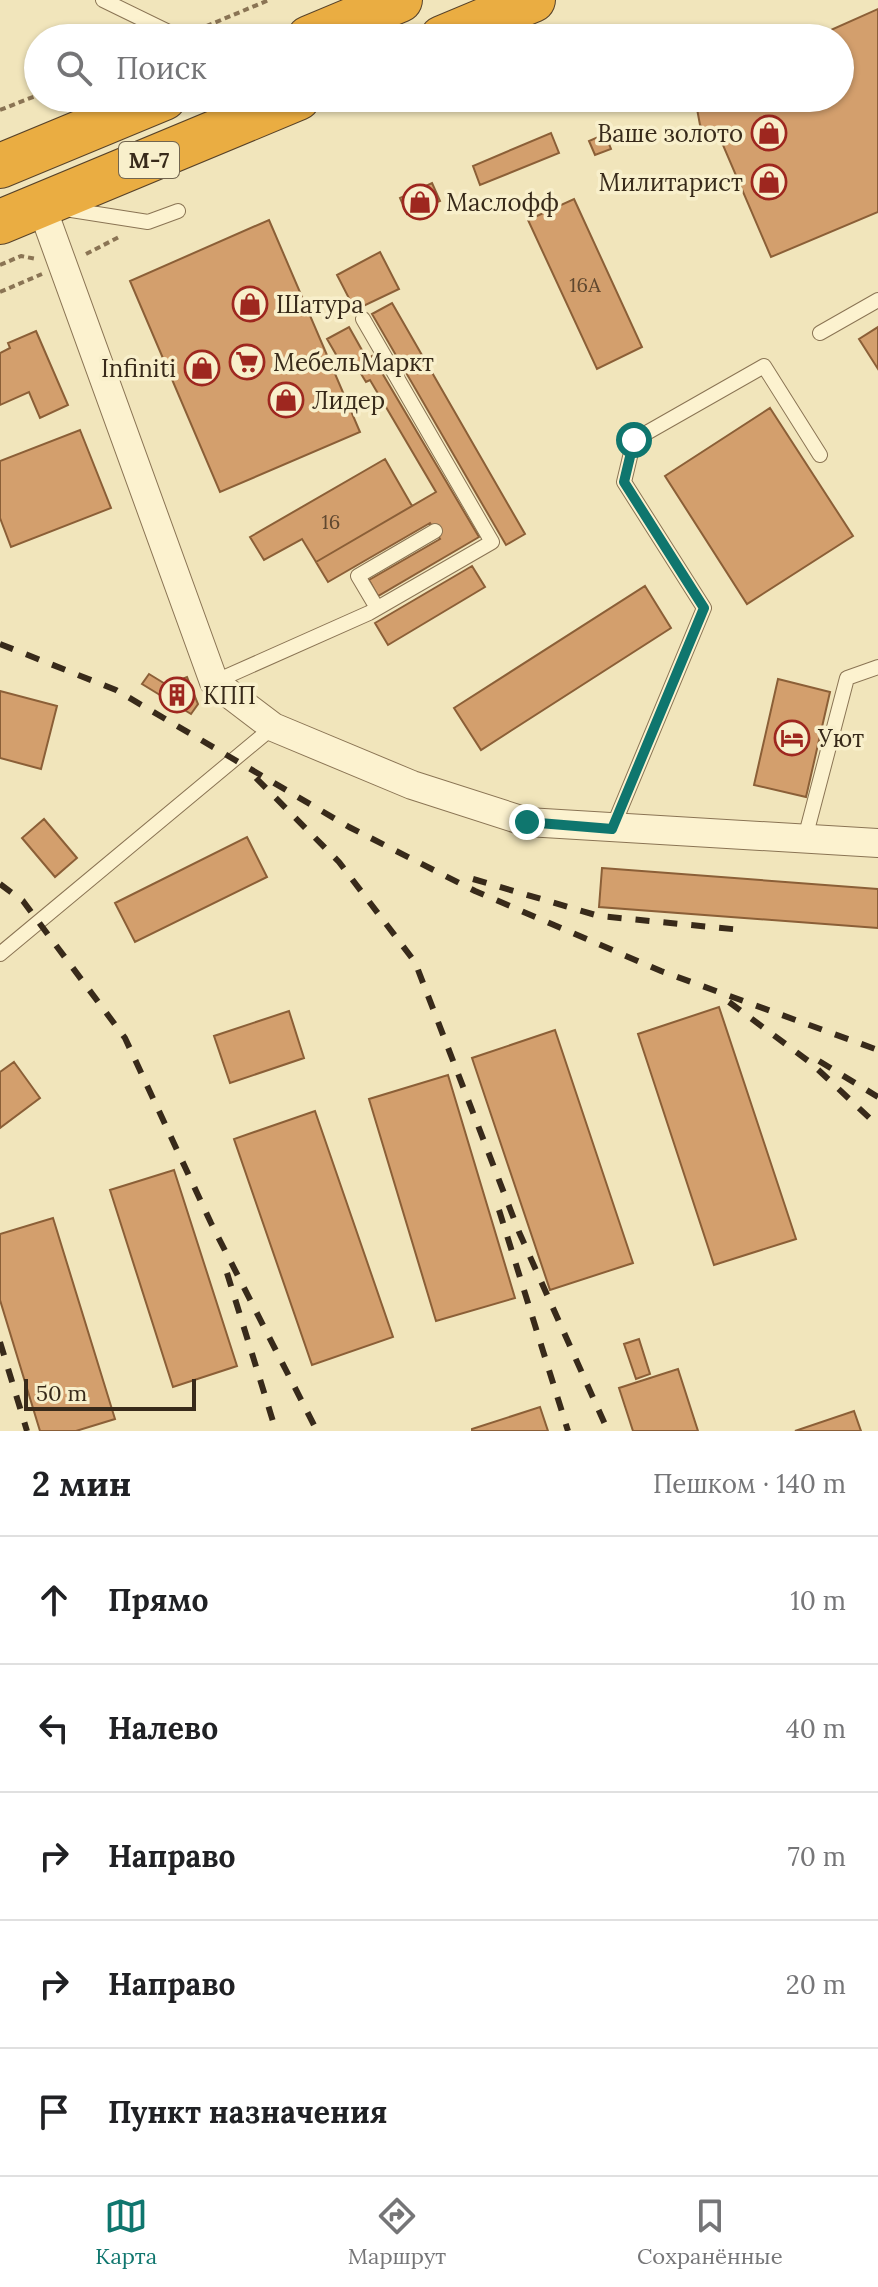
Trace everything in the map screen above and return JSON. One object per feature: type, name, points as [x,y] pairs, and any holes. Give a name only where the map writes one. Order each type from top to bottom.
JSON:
[{"type":"highway","points":[[343,24],[400,0]]},
{"type":"highway","points":[[476,24],[533,0]]},
{"type":"highway","name":"М-7","points":[[0,166],[130,112]]},
{"type":"highway","name":"М-7","points":[[0,222],[264,112]]},
{"type":"street","points":[[41,205],[214,682],[273,727],[412,785],[527,822],[878,843]]},
{"type":"lane","points":[[103,0],[152,24]]},
{"type":"lane","points":[[41,205],[148,222],[178,211]]},
{"type":"lane","points":[[820,333],[878,300]]},
{"type":"lane","points":[[214,682],[377,608],[492,542],[363,319]]},
{"type":"lane","points":[[612,829],[704,608],[624,482],[634,440],[764,366],[820,455]]},
{"type":"lane","points":[[377,608],[358,576],[435,531]]},
{"type":"lane","points":[[805,838],[847,678],[878,667]]},
{"type":"lane","points":[[0,954],[273,727]]},
{"type":"path","points":[[213,24],[269,0]]},
{"type":"path","points":[[0,110],[24,101]]},
{"type":"path","points":[[0,292],[65,265],[148,222]]},
{"type":"building","points":[[878,9],[878,212],[771,257],[723,145],[700,125],[698,112],[854,112],[854,24],[844,24]]},
{"type":"building","points":[[551,133],[559,153],[480,185],[473,166]]},
{"type":"building","points":[[605,134],[611,149],[595,155],[589,141]]},
{"type":"building","points":[[432,183],[440,201],[407,214],[400,198]]},
{"type":"building","points":[[574,199],[642,347],[597,369],[528,220]]},
{"type":"building","name":"МебельМаркт","points":[[269,220],[360,432],[220,492],[130,281]]},
{"type":"building","points":[[380,252],[399,289],[355,310],[337,275]]},
{"type":"building","points":[[392,303],[525,534],[506,545],[372,314]]},
{"type":"building","points":[[349,327],[367,359],[372,356],[479,537],[378,596],[369,580],[440,539],[430,523],[328,582],[316,562],[436,492],[370,380],[366,382],[355,364],[345,370],[327,339]]},
{"type":"building","points":[[878,327],[878,369],[859,339]]},
{"type":"building","points":[[36,331],[68,405],[40,418],[29,392],[0,405],[0,353],[10,348],[8,343]]},
{"type":"building","points":[[770,408],[853,536],[747,604],[665,476]]},
{"type":"building","points":[[80,430],[111,508],[11,547],[0,518],[0,461]]},
{"type":"building","points":[[385,459],[412,506],[316,562],[302,539],[264,560],[250,537]]},
{"type":"building","points":[[472,566],[485,587],[388,645],[375,623]]},
{"type":"building","points":[[645,586],[671,628],[481,750],[454,708]]},
{"type":"building","name":"КПП","points":[[149,674],[167,685],[187,677],[198,704],[191,714],[142,684]]},
{"type":"building","name":"Уют","points":[[778,679],[830,692],[806,797],[754,785]]},
{"type":"building","points":[[0,691],[57,706],[41,769],[0,758]]},
{"type":"building","points":[[44,819],[77,858],[55,877],[22,838]]},
{"type":"building","points":[[247,837],[267,877],[135,942],[115,903]]},
{"type":"building","points":[[602,868],[878,889],[878,928],[599,907]]},
{"type":"building","points":[[719,1007],[796,1239],[714,1265],[638,1034]]},
{"type":"building","points":[[289,1011],[304,1058],[230,1083],[214,1036]]},
{"type":"building","points":[[555,1030],[633,1263],[550,1290],[472,1058]]},
{"type":"building","points":[[14,1062],[40,1098],[0,1128],[0,1072]]},
{"type":"building","points":[[448,1075],[515,1298],[436,1321],[369,1099]]},
{"type":"building","points":[[315,1111],[393,1337],[312,1365],[234,1139]]},
{"type":"building","points":[[174,1170],[237,1366],[173,1387],[110,1190]]},
{"type":"building","points":[[53,1218],[115,1419],[76,1431],[40,1431],[0,1300],[0,1234]]},
{"type":"building","points":[[639,1339],[650,1374],[636,1379],[624,1344]]},
{"type":"building","points":[[678,1369],[698,1431],[633,1431],[619,1388]]},
{"type":"building","points":[[540,1407],[548,1431],[472,1431],[472,1429]]},
{"type":"building","points":[[854,1411],[861,1431],[795,1431]]},
{"type":"railway","points":[[0,644],[116,690],[349,827],[475,891],[661,971],[878,1050]]},
{"type":"railway","points":[[256,778],[339,862],[415,962],[519,1232],[608,1431]]},
{"type":"railway","points":[[473,879],[599,916],[742,930]]},
{"type":"railway","points":[[0,884],[23,901],[125,1038],[211,1223],[317,1431]]},
{"type":"railway","points":[[729,1002],[811,1063],[878,1126]]},
{"type":"railway","points":[[819,1061],[878,1097]]},
{"type":"railway","points":[[499,1210],[568,1431]]},
{"type":"railway","points":[[227,1273],[276,1431]]},
{"type":"railway","points":[[0,1342],[27,1431]]},
{"type":"place","name":"Ваше золото","points":[[769,133]]},
{"type":"place","name":"Милитарист","points":[[769,182]]},
{"type":"place","name":"Маслофф","points":[[420,202]]},
{"type":"place","name":"Шатура","points":[[250,304]]},
{"type":"place","name":"МебельМаркт","points":[[247,362]]},
{"type":"place","name":"Infiniti","points":[[202,368]]},
{"type":"place","name":"Лидер","points":[[286,400]]},
{"type":"place","name":"КПП","points":[[177,695]]},
{"type":"place","name":"Уют","points":[[792,738]]},
{"type":"route","points":[[527,822],[612,829],[704,608],[624,482],[634,440]]}]
